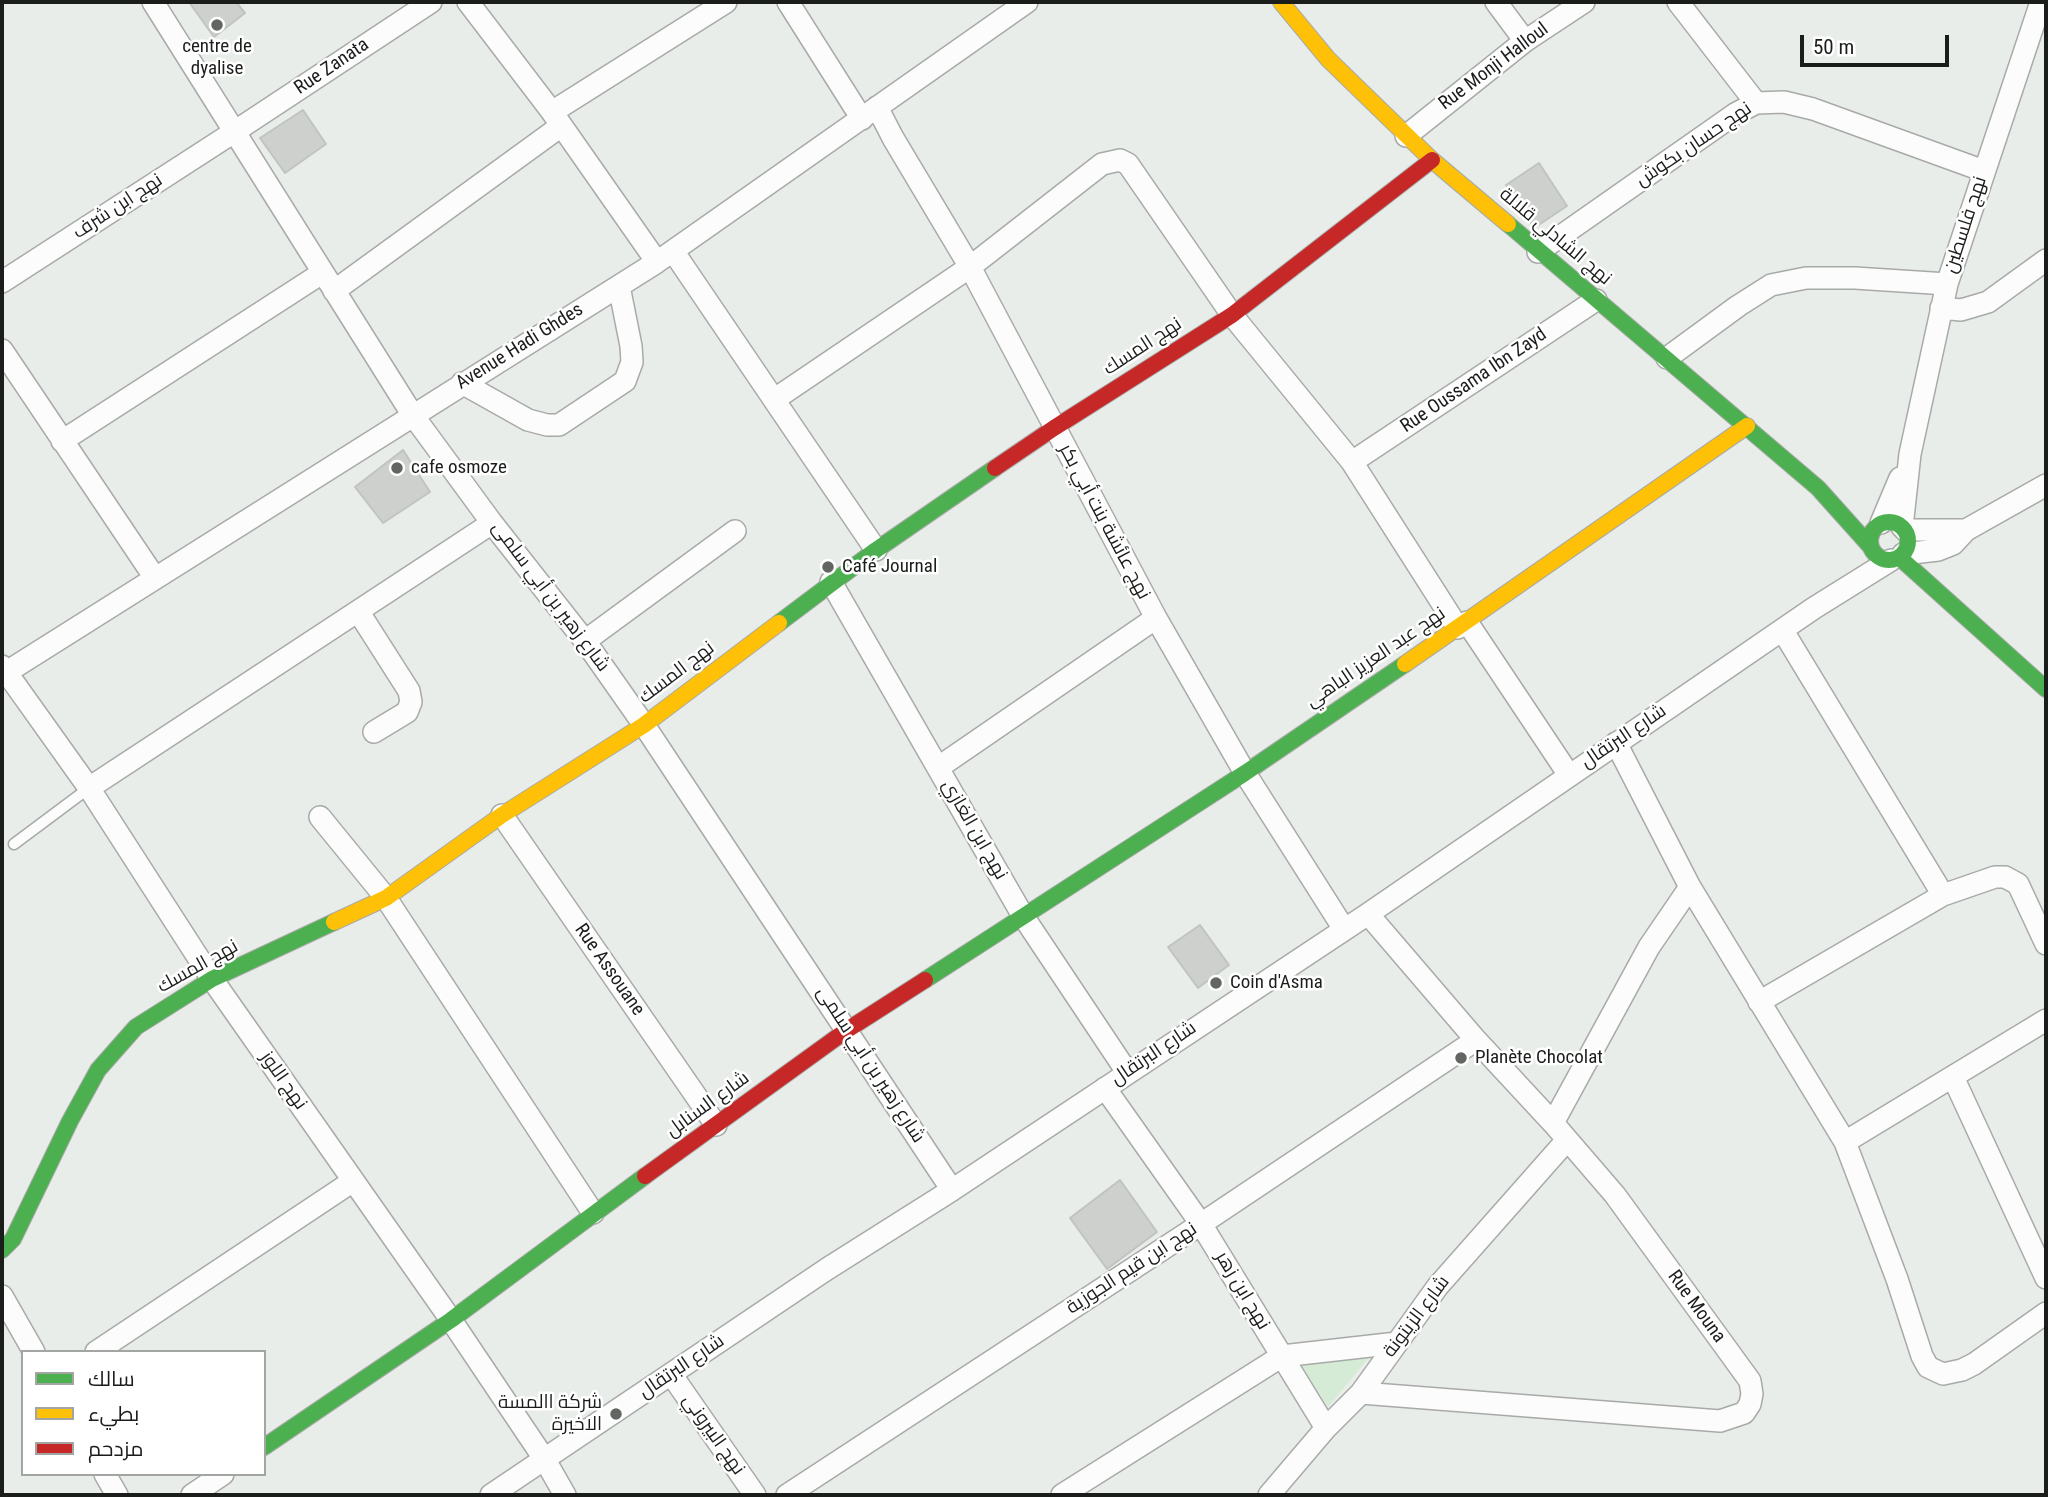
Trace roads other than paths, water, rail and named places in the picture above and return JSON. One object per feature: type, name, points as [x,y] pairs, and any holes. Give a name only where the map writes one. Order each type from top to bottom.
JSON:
[{"type":"street","name":"شارع زهير بن أبي سلمى","points":[[153,2],[412,414],[492,523],[585,641],[644,725],[952,1190]]},
{"type":"street","name":"Rue Zanata","points":[[233,132],[430,2]]},
{"type":"street","points":[[468,2],[775,399],[876,550]]},
{"type":"street","points":[[62,441],[328,282],[556,119],[726,2]]},
{"type":"street","name":"نهج عائشة بنت أبي بكر","points":[[788,2],[869,113],[893,138],[970,267],[1156,618],[1245,773],[1344,929]]},
{"type":"street","name":"Avenue Hadi Ghdes","points":[[3,671],[665,256],[869,113],[995,10],[1027,2]]},
{"type":"street","name":"نهج الشادلي قلالة","points":[[1280,2],[1328,60],[1432,160],[1818,488]]},
{"type":"street","points":[[1496,2],[1525,41]]},
{"type":"street","name":"Rue Monji Halloul","points":[[1406,136],[1525,41],[1584,2]]},
{"type":"street","points":[[1678,2],[1756,103]]},
{"type":"street","name":"نهج فلسطين","points":[[1891,526],[1910,454],[1947,285],[2038,3]]},
{"type":"street","name":"نهج حسان بكوش","points":[[1538,252],[1735,114],[1756,103],[1784,102],[1813,109],[1984,172]]},
{"type":"street","name":"نهج ابن شرف","points":[[2,282],[233,132]]},
{"type":"street","points":[[775,399],[970,267],[1102,164],[1120,160],[1129,164],[1232,315],[1352,462],[1462,625],[1569,775]]},
{"type":"street","name":"نهج المسك","points":[[2,1250],[13,1239],[98,1070],[136,1027],[212,979],[386,898],[502,815],[644,725],[876,550],[1054,429],[1232,315],[1432,160]]},
{"type":"street","points":[[1941,308],[1961,310],[1989,302],[2046,260]]},
{"type":"street","points":[[1667,358],[1771,285],[1806,278],[1855,278],[1947,285]]},
{"type":"street","points":[[462,383],[528,420],[559,425],[625,381],[632,362],[619,286]]},
{"type":"street","name":"Rue Oussama Ibn Zayd","points":[[1352,462],[1597,300]]},
{"type":"street","points":[[2,350],[155,578]]},
{"type":"street","name":"نهج عبد العزيز الباهي","points":[[1023,916],[1245,773],[1748,426]]},
{"type":"street","points":[[1818,488],[1880,558],[1947,547],[1966,530],[2046,485]]},
{"type":"street","points":[[1818,488],[1891,526],[1908,542],[1898,557]]},
{"type":"street","points":[[89,788],[492,523]]},
{"type":"street","points":[[1871,547],[1871,534],[1891,526],[1966,530]]},
{"type":"street","points":[[585,641],[735,531]]},
{"type":"street","name":"شارع البرتقال","points":[[1814,608],[1871,547]]},
{"type":"street","points":[[1898,557],[2046,689]]},
{"type":"street","name":"شارع البرتقال","points":[[491,1495],[827,1269],[952,1190],[1368,914],[1814,608],[1898,557]]},
{"type":"street","name":"نهج ابن الغازي","points":[[831,582],[1023,916],[1127,1072]]},
{"type":"street","points":[[358,611],[409,691],[411,702],[407,712],[373,732]]},
{"type":"street","points":[[939,767],[1156,618]]},
{"type":"street","points":[[1783,631],[1943,895]]},
{"type":"street","name":"نهج اللوز","points":[[3,671],[89,788],[212,979],[451,1320],[545,1460],[565,1495]]},
{"type":"street","points":[[1616,743],[1690,887],[1846,1142],[1897,1279],[1918,1346],[1928,1367],[1943,1374],[1962,1370],[2046,1313]]},
{"type":"street","name":"Rue Assouane","points":[[502,815],[716,1125]]},
{"type":"street","points":[[320,817],[386,898],[593,1213]]},
{"type":"street","points":[[1759,1002],[1943,895],[1995,877],[2005,877],[2018,884],[2046,944]]},
{"type":"street","points":[[1553,1123],[1649,947],[1690,887]]},
{"type":"street","name":"Rue Mouna","points":[[1361,1394],[1720,1421],[1744,1413],[1752,1394],[1749,1381],[1615,1195],[1368,914]]},
{"type":"street","name":"شارع السنابل","points":[[266,1446],[451,1320],[593,1213],[847,1030],[1023,916]]},
{"type":"street","points":[[1846,1142],[2046,1020]]},
{"type":"street","name":"نهج ابن قيم الجوزية","points":[[787,1495],[1202,1224],[1476,1040]]},
{"type":"street","points":[[1953,1077],[2046,1278]]},
{"type":"street","name":"نهج ابن زهر","points":[[1105,1088],[1202,1224],[1326,1428]]},
{"type":"street","name":"شارع الزيتونة","points":[[1269,1495],[1326,1428],[1361,1394],[1438,1286],[1567,1140]]},
{"type":"street","points":[[99,1350],[353,1181]]},
{"type":"street","points":[[2,1296],[33,1350]]},
{"type":"street","points":[[1062,1495],[1282,1356],[1397,1343]]},
{"type":"street","name":"نهج البيروني","points":[[671,1374],[755,1495]]},
{"type":"street","points":[[106,1476],[117,1495]]},
{"type":"street","points":[[192,1495],[220,1476]]},
{"type":"lane","points":[[14,844],[89,788]]},
{"type":"place","name":"centre de dyalise","points":[[217,25]]},
{"type":"place","name":"cafe osmoze","points":[[397,468]]},
{"type":"place","name":"Café Journal","points":[[828,567]]},
{"type":"place","name":"Coin d'Asma","points":[[1216,983]]},
{"type":"place","name":"Planète Chocolat","points":[[1461,1058]]},
{"type":"place","name":"شركة االمسة الاخيرة","points":[[616,1414]]}]
